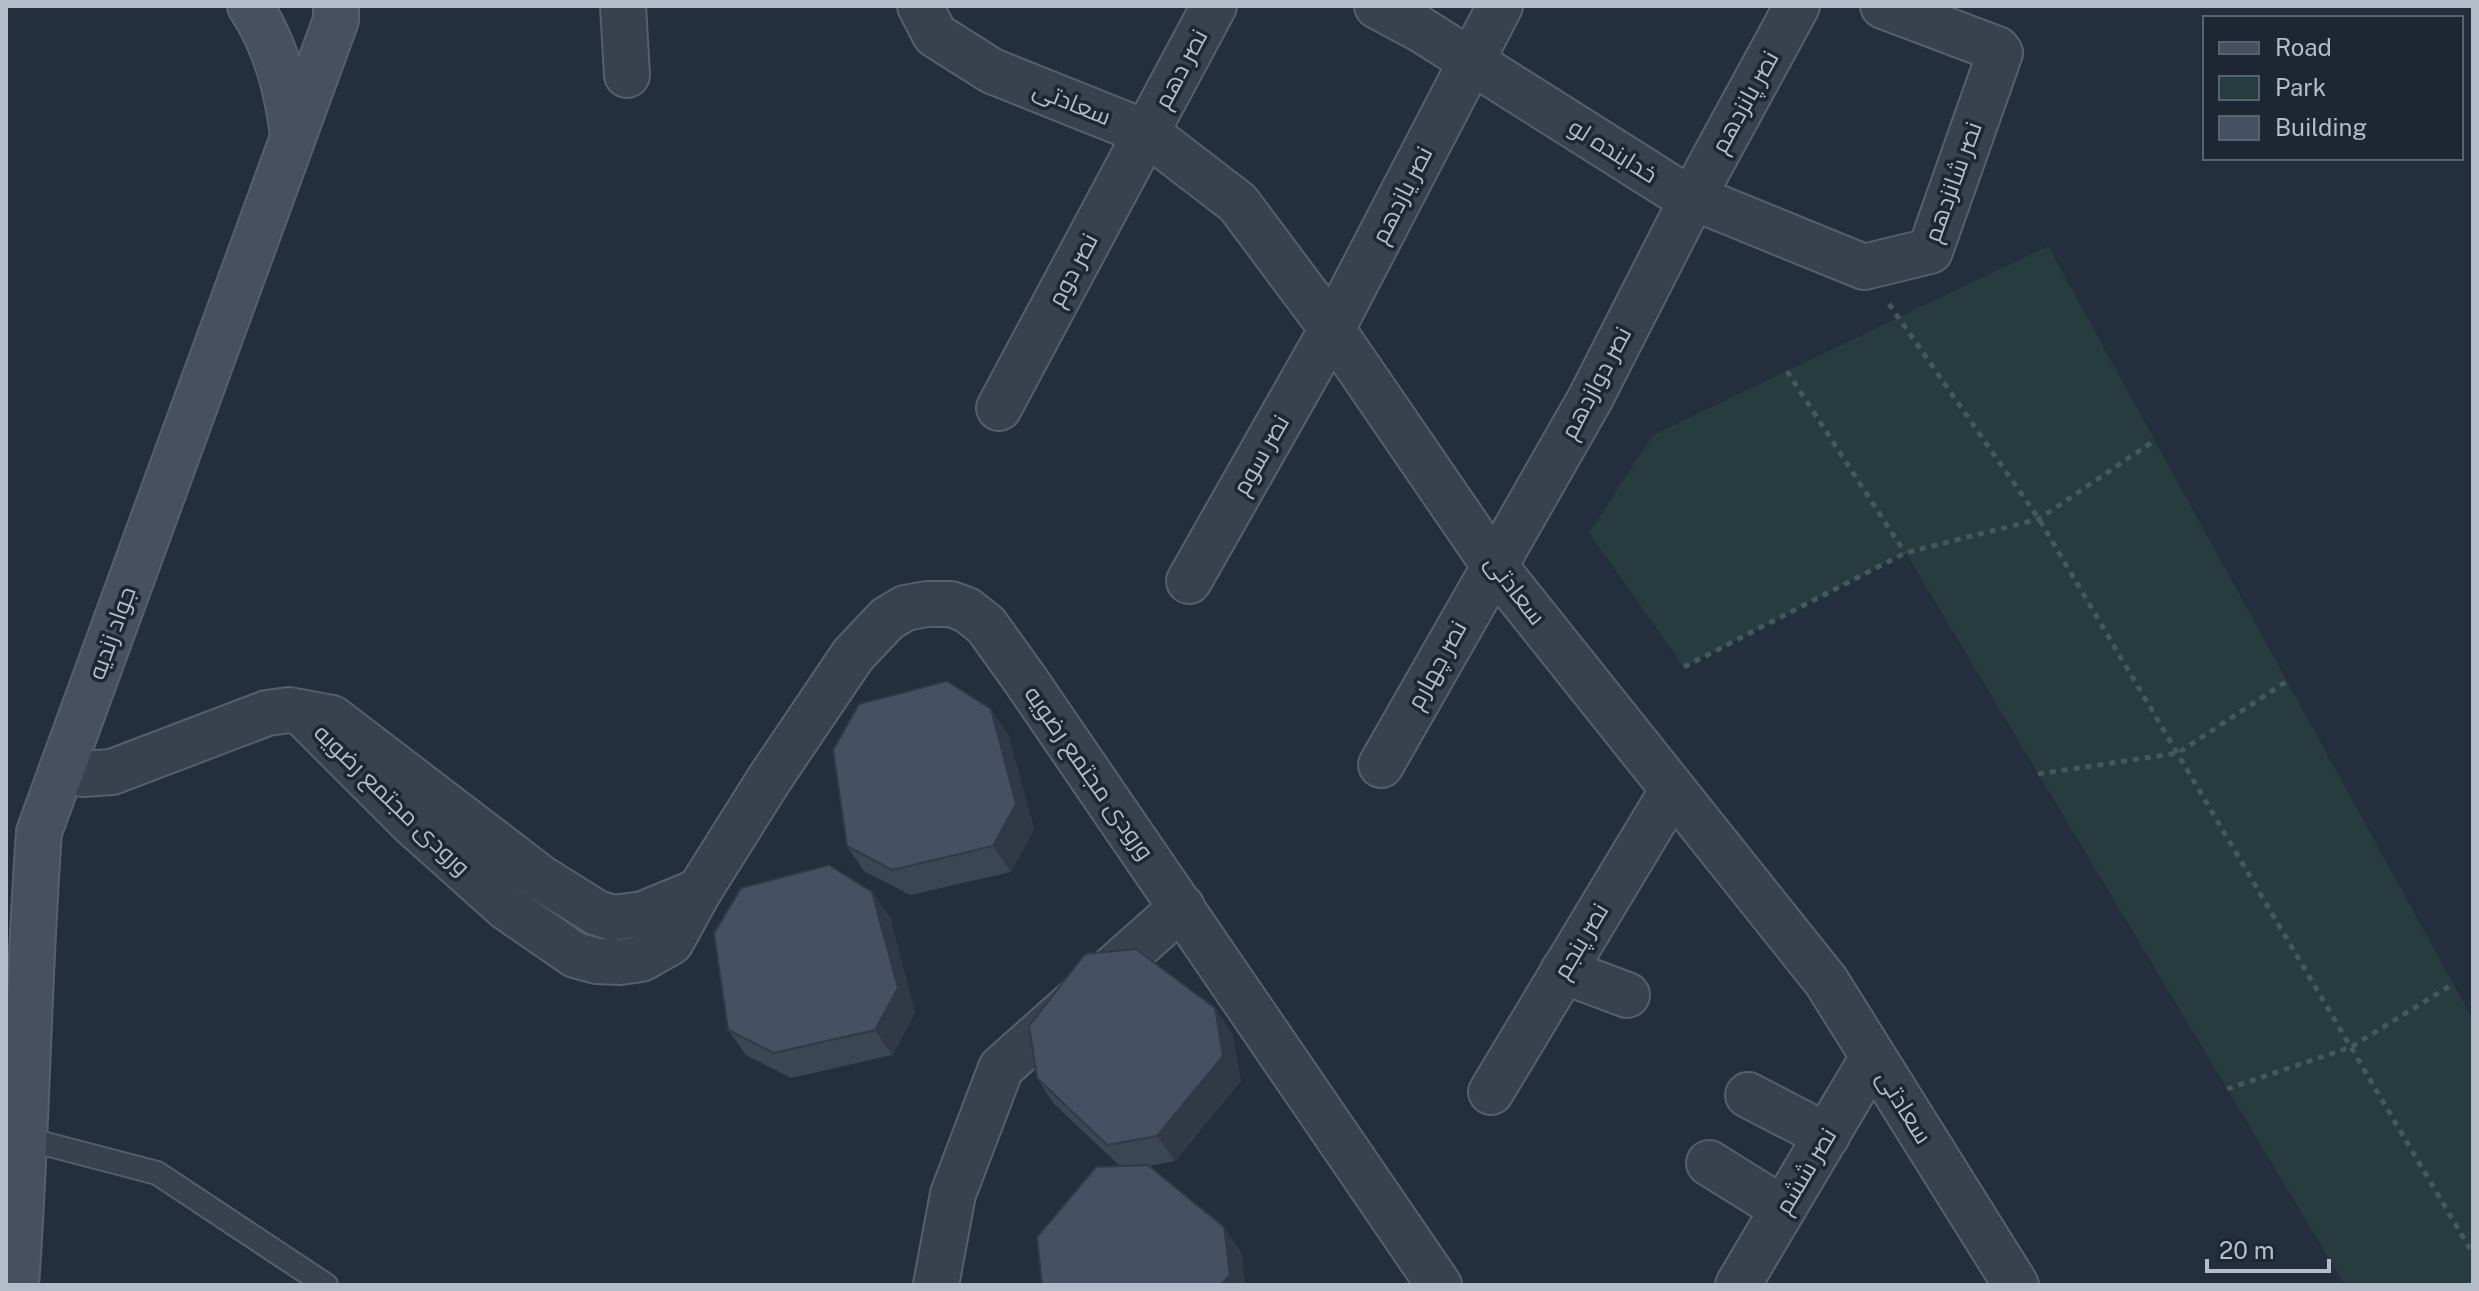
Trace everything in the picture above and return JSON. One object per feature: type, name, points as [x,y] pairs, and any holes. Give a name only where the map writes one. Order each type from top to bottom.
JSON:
[{"type":"main road","points":[[250,6],[274,50],[288,93],[293,136]]},
{"type":"main road","name":"جواد زندیه","points":[[16,1285],[27,1139],[19,919],[39,832],[336,20],[336,6]]},
{"type":"street","points":[[623,6],[627,75]]},
{"type":"street","name":"سعادتی","points":[[920,6],[935,35],[992,71],[1147,133],[1238,203],[1332,329],[1493,564],[1826,981],[2016,1285]]},
{"type":"street","name":"نصر دهم","points":[[1147,133],[1214,6]]},
{"type":"street","name":"خدابنده لو","points":[[1377,6],[1471,61],[1675,190],[1864,267]]},
{"type":"street","name":"نصر یازدهم","points":[[1332,329],[1500,6]]},
{"type":"street","name":"نصر پانزدهم","points":[[1693,197],[1797,6]]},
{"type":"street","name":"نصر شانزدهم","points":[[1864,267],[1930,251],[2000,50],[1883,6]]},
{"type":"street","name":"نصر دوم","points":[[999,408],[1147,133]]},
{"type":"street","name":"نصر دوازدهم","points":[[1493,564],[1590,399],[1693,197]]},
{"type":"street","name":"نصر سوم","points":[[1189,581],[1332,329]]},
{"type":"street","name":"نصر چهارم","points":[[1381,765],[1493,564]]},
{"type":"street","name":"ورودی مجتمع رضویه","points":[[62,769],[83,774],[112,772],[267,713],[302,713],[332,718],[541,878],[597,913],[613,918],[643,914],[699,891],[778,766],[853,655],[873,632],[905,608],[951,604],[967,610],[986,625],[1439,1285]]},
{"type":"street","name":"نصر پنجم","points":[[1491,1092],[1672,791]]},
{"type":"street","points":[[936,1285],[953,1194],[1001,1068],[1182,907]]},
{"type":"street","points":[[1563,971],[1627,995]]},
{"type":"street","name":"نصر ششم","points":[[1738,1285],[1873,1057]]},
{"type":"street","points":[[1748,1095],[1827,1136]]},
{"type":"street","points":[[1709,1163],[1783,1209]]},
{"type":"lane","points":[[27,1139],[157,1173],[326,1285]]},
{"type":"path","points":[[1864,267],[2039,519],[2473,1254]]},
{"type":"path","points":[[1787,371],[1905,553]]},
{"type":"path","points":[[1684,667],[1905,553],[2039,519],[2155,440]]},
{"type":"path","points":[[2038,774],[2178,753],[2287,681]]},
{"type":"path","points":[[2227,1089],[2351,1047],[2453,984]]},
{"type":"green space","points":[[2048,246],[2473,1020],[2473,1285],[2345,1285],[1906,553],[1684,667],[1589,533],[1653,435]]},
{"type":"building","points":[[947,681],[991,709],[1016,804],[993,846],[892,870],[847,846],[833,750],[859,704]]},
{"type":"building","points":[[829,865],[872,892],[898,988],[875,1030],[774,1053],[728,1030],[714,933],[741,888]]},
{"type":"building","points":[[1136,949],[1215,1008],[1223,1056],[1157,1136],[1107,1145],[1037,1078],[1029,1026],[1085,954]]},
{"type":"building","points":[[1148,1165],[1224,1227],[1230,1275],[1221,1285],[1042,1285],[1037,1237],[1096,1167]]}]
